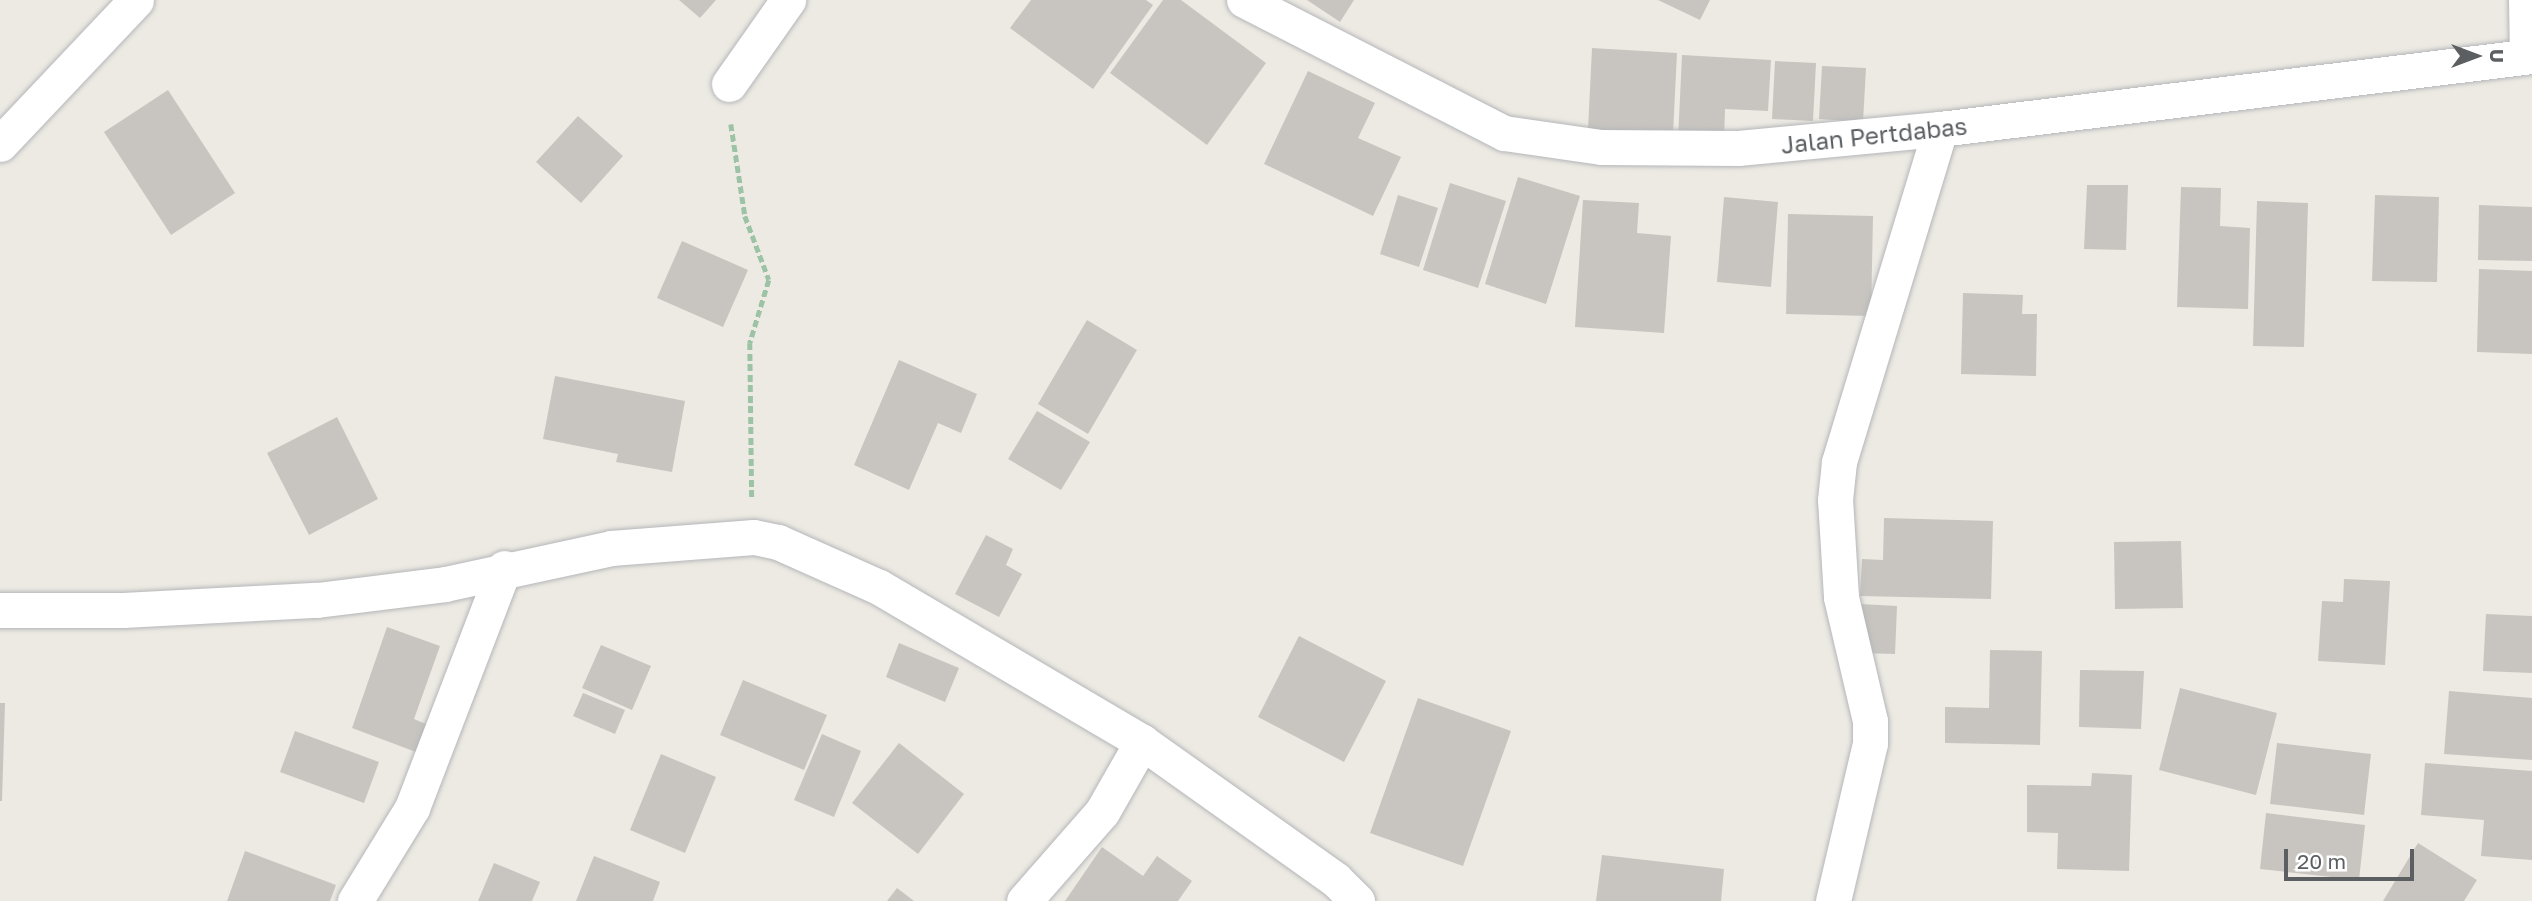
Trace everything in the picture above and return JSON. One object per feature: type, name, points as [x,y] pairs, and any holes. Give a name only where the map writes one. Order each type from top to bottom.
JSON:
[{"type":"street","points":[[0,144],[136,0]]},
{"type":"street","points":[[729,84],[788,0]]},
{"type":"street","name":"Jalan Pertdabas","points":[[1244,0],[1504,133],[1601,147],[1738,148],[1940,130],[2192,102],[2529,56]]},
{"type":"street","points":[[2526,0],[2529,56]]},
{"type":"street","points":[[1833,901],[1870,743],[1870,721],[1840,597],[1835,500],[1839,462],[1940,130]]},
{"type":"street","points":[[0,610],[123,610],[317,600],[445,584],[504,568],[611,548],[754,537],[778,542],[878,587],[1142,741],[1336,880],[1357,901]]},
{"type":"street","points":[[355,901],[412,808],[504,568]]},
{"type":"street","points":[[1024,901],[1102,812],[1142,741]]},
{"type":"path","points":[[729,84],[733,154],[744,216],[769,280],[750,343],[754,537]]},
{"type":"building","points":[[679,0],[716,0],[700,18]]},
{"type":"building","points":[[1031,0],[1146,0],[1153,5],[1093,89],[1010,28]]},
{"type":"building","points":[[1163,0],[1181,0],[1266,63],[1207,145],[1110,73]]},
{"type":"building","points":[[1307,0],[1354,0],[1340,22]]},
{"type":"building","points":[[1658,0],[1710,0],[1700,20]]},
{"type":"building","points":[[1592,48],[1677,53],[1673,134],[1588,130]]},
{"type":"building","points":[[1682,55],[1771,60],[1768,111],[1725,109],[1724,142],[1678,140]]},
{"type":"building","points":[[1775,61],[1816,63],[1813,121],[1772,119]]},
{"type":"building","points":[[1822,66],[1866,68],[1863,122],[1819,119]]},
{"type":"building","points":[[1308,71],[1375,103],[1358,138],[1401,157],[1373,216],[1264,164]]},
{"type":"building","points":[[168,90],[235,193],[171,235],[104,132]]},
{"type":"building","points":[[578,116],[623,156],[581,203],[536,162]]},
{"type":"building","points":[[1518,177],[1580,196],[1546,304],[1485,284]]},
{"type":"building","points":[[1450,183],[1506,201],[1478,288],[1423,270]]},
{"type":"building","points":[[2087,185],[2128,185],[2126,250],[2084,249]]},
{"type":"building","points":[[2181,187],[2221,188],[2220,226],[2250,228],[2248,309],[2177,307]]},
{"type":"building","points":[[1398,195],[1438,208],[1419,267],[1380,254]]},
{"type":"building","points":[[2375,195],[2439,197],[2437,282],[2372,281]]},
{"type":"building","points":[[1724,197],[1778,202],[1771,287],[1717,282]]},
{"type":"building","points":[[1583,200],[1639,203],[1637,233],[1671,236],[1664,333],[1575,327]]},
{"type":"building","points":[[2257,201],[2308,203],[2304,347],[2253,346]]},
{"type":"building","points":[[2479,205],[2532,207],[2532,261],[2478,260]]},
{"type":"building","points":[[1788,214],[1873,216],[1871,316],[1786,314]]},
{"type":"building","points":[[682,241],[748,270],[723,327],[657,298]]},
{"type":"building","points":[[2479,269],[2532,271],[2532,354],[2477,352]]},
{"type":"building","points":[[1963,293],[2023,295],[2022,314],[2037,314],[2036,376],[1961,374]]},
{"type":"building","points":[[1087,320],[1137,350],[1088,434],[1038,404]]},
{"type":"building","points":[[899,360],[977,394],[961,433],[938,423],[909,490],[854,465]]},
{"type":"building","points":[[555,376],[685,401],[672,472],[616,462],[618,454],[543,439]]},
{"type":"building","points":[[1037,411],[1090,442],[1061,490],[1008,459]]},
{"type":"building","points":[[337,417],[378,499],[309,535],[267,453]]},
{"type":"building","points":[[1884,518],[1993,521],[1991,599],[1860,596],[1862,559],[1883,560]]},
{"type":"building","points":[[986,535],[1013,549],[1006,565],[1022,574],[999,617],[955,594]]},
{"type":"building","points":[[2181,541],[2183,608],[2115,609],[2114,542]]},
{"type":"building","points":[[2344,579],[2390,581],[2385,665],[2318,661],[2322,601],[2343,602]]},
{"type":"building","points":[[1860,604],[1897,606],[1895,654],[1859,653]]},
{"type":"building","points":[[2486,614],[2532,616],[2532,673],[2483,671]]},
{"type":"building","points":[[387,627],[440,646],[414,719],[426,724],[416,752],[352,728]]},
{"type":"building","points":[[1299,636],[1386,681],[1344,762],[1258,717]]},
{"type":"building","points":[[899,643],[959,668],[945,702],[886,677]]},
{"type":"building","points":[[601,645],[651,666],[632,710],[582,688]]},
{"type":"building","points":[[1990,650],[2042,651],[2040,745],[1945,743],[1945,707],[1989,708]]},
{"type":"building","points":[[2080,670],[2144,671],[2141,729],[2079,727]]},
{"type":"building","points":[[743,680],[827,715],[804,770],[720,735]]},
{"type":"building","points":[[2180,688],[2277,713],[2256,795],[2159,770]]},
{"type":"building","points":[[2449,691],[2532,698],[2532,760],[2444,754]]},
{"type":"building","points":[[583,693],[625,710],[615,734],[573,716]]},
{"type":"building","points":[[1418,698],[1511,731],[1463,866],[1370,833]]},
{"type":"building","points":[[0,703],[5,703],[2,801],[0,801]]},
{"type":"building","points":[[295,731],[379,762],[364,803],[280,772]]},
{"type":"building","points":[[822,734],[861,751],[834,817],[794,800]]},
{"type":"building","points":[[899,743],[964,794],[918,854],[852,803]]},
{"type":"building","points":[[2277,743],[2371,754],[2364,815],[2270,804]]},
{"type":"building","points":[[661,754],[716,777],[685,853],[630,830]]},
{"type":"building","points":[[2425,763],[2532,771],[2532,860],[2481,856],[2484,820],[2421,815]]},
{"type":"building","points":[[2092,773],[2132,775],[2129,871],[2057,869],[2058,833],[2027,832],[2027,785],[2091,786]]},
{"type":"building","points":[[2266,813],[2365,825],[2359,880],[2260,869]]},
{"type":"building","points":[[2418,843],[2477,880],[2464,901],[2383,901]]},
{"type":"building","points":[[1102,847],[1143,876],[1157,856],[1192,881],[1178,901],[1065,901]]},
{"type":"building","points":[[245,851],[336,885],[330,901],[227,901]]},
{"type":"building","points":[[1602,855],[1724,869],[1721,901],[1596,901]]},
{"type":"building","points":[[594,856],[660,882],[653,901],[576,901]]},
{"type":"building","points":[[494,863],[540,882],[532,901],[478,901]]},
{"type":"building","points":[[897,888],[914,901],[887,901]]}]
